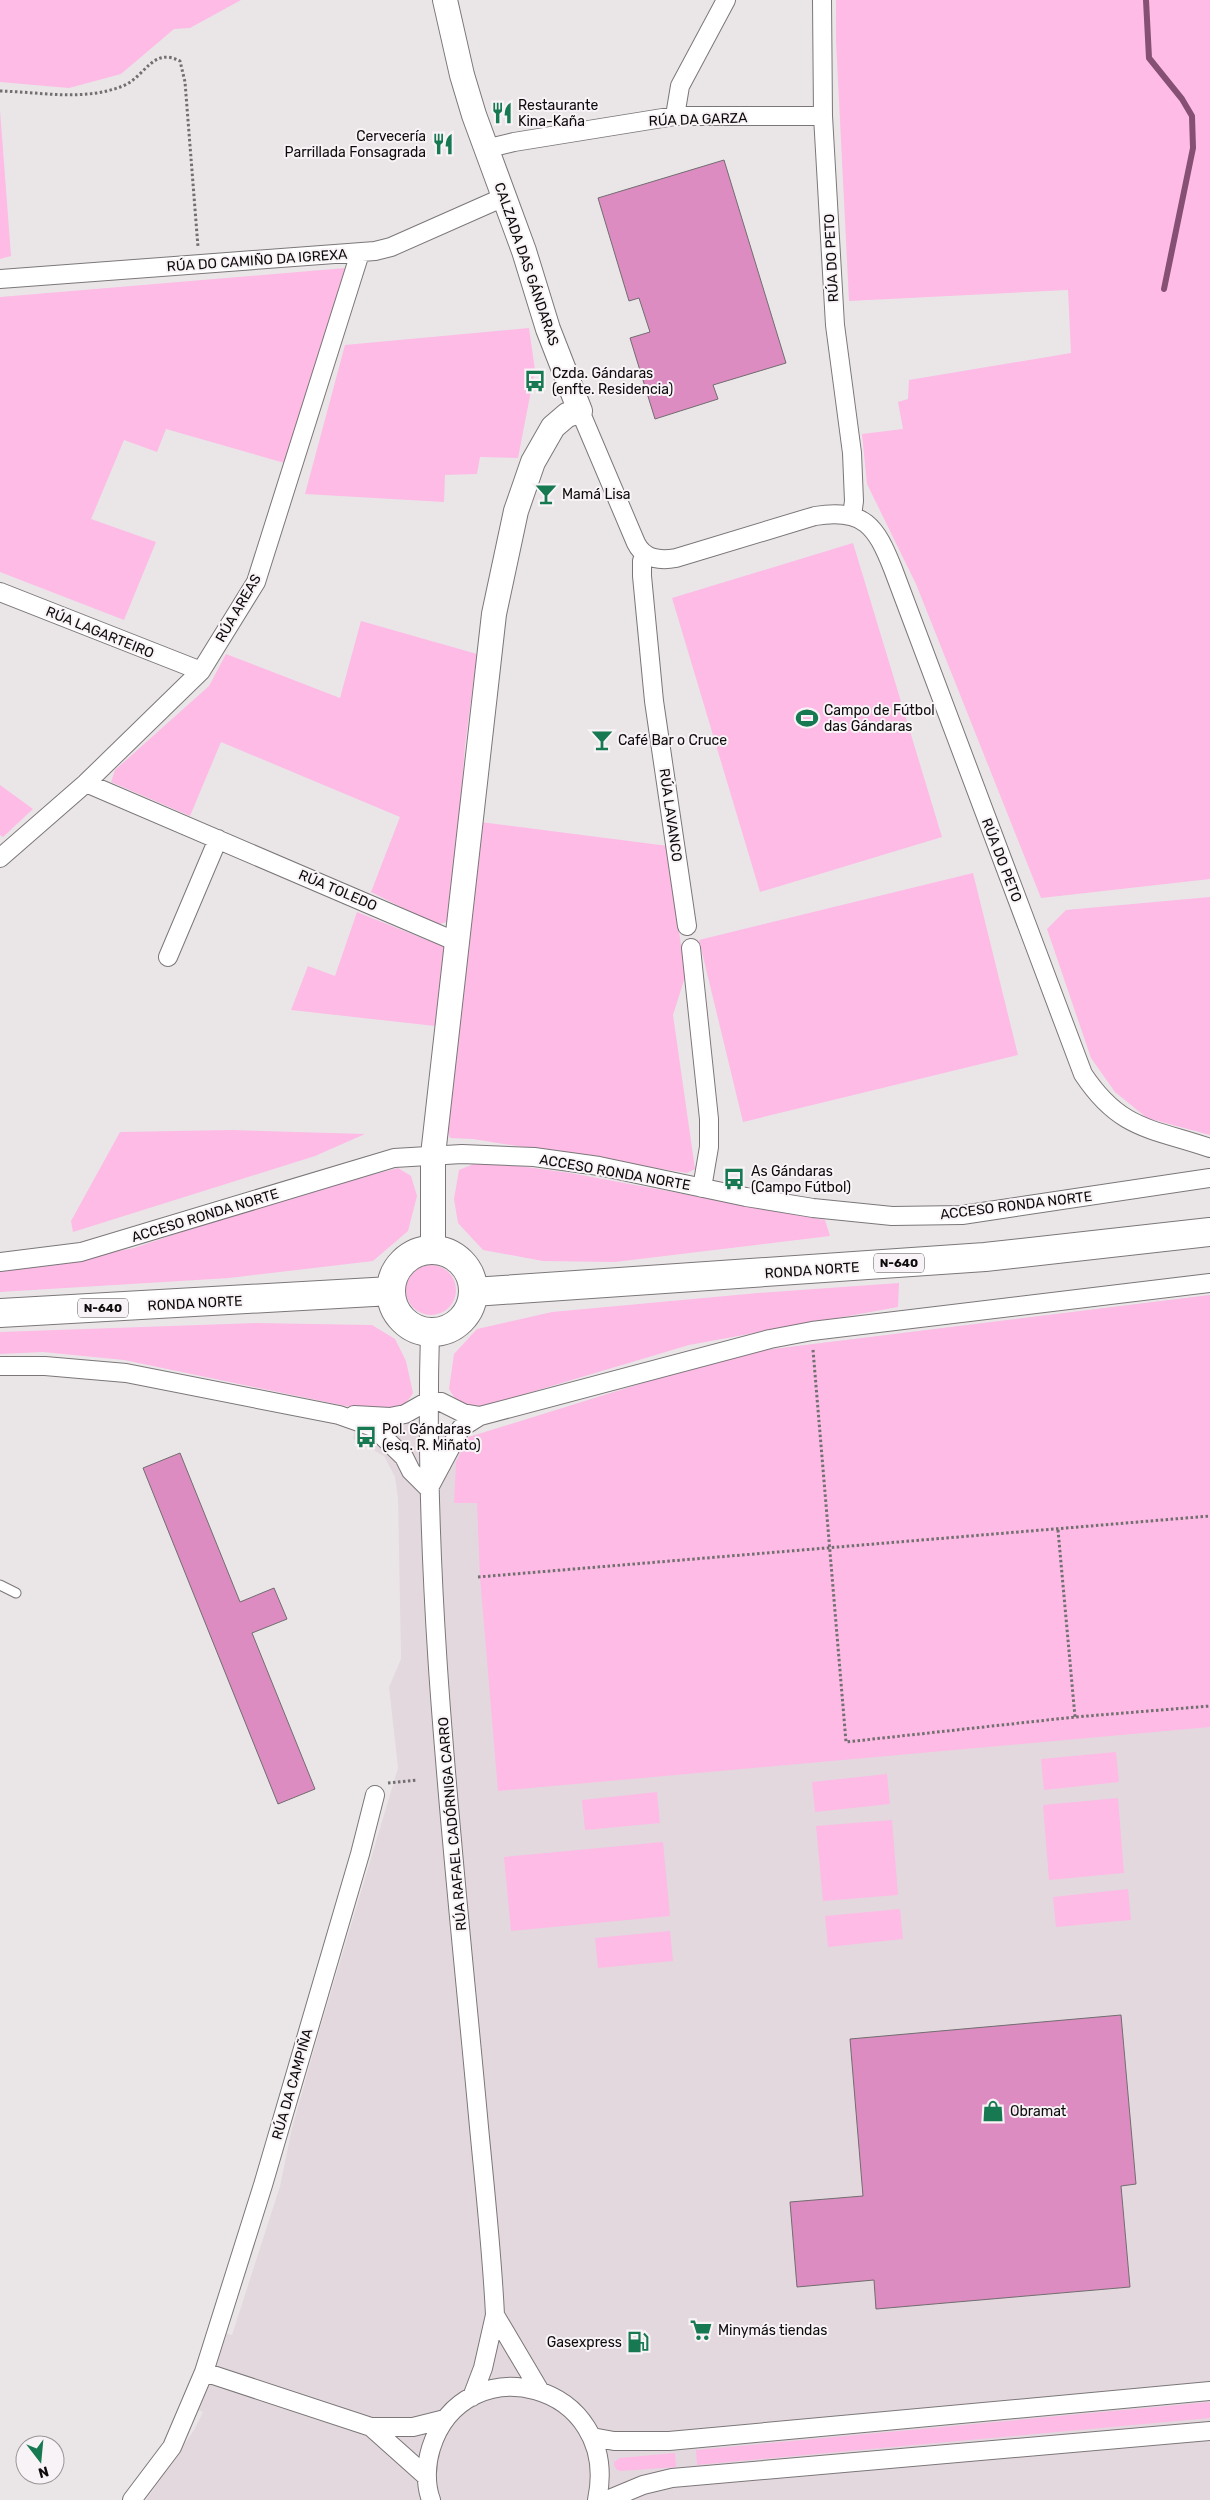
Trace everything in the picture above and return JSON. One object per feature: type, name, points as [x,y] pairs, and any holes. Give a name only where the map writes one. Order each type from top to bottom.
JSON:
[{"type":"highway","name":"RONDA NORTE","points":[[473,1292],[985,1258],[1210,1232]]},
{"type":"highway","points":[[433,1250],[446,1252],[457,1258],[466,1268],[472,1279],[473,1292],[471,1304],[464,1316],[455,1325],[443,1330],[430,1332],[418,1330],[406,1324],[398,1315],[392,1303],[390,1291],[392,1278],[403,1262],[420,1251],[433,1250]]},
{"type":"highway","name":"RONDA NORTE","points":[[0,1313],[390,1291]]},
{"type":"main road","name":"CALZADA DAS GÁNDARAS","points":[[445,0],[462,75],[485,149],[504,197],[548,329],[580,411]]},
{"type":"main road","points":[[433,1250],[433,1155],[494,614],[516,511],[526,479],[545,438],[560,421],[580,411]]},
{"type":"street","points":[[675,116],[680,86],[726,0]]},
{"type":"street","name":"RÚA DO PETO","points":[[822,0],[823,116],[835,325],[852,453],[854,501],[852,516]]},
{"type":"street","name":"RÚA DA GARZA","points":[[485,149],[514,142],[675,116],[823,116]]},
{"type":"street","name":"RÚA DO CAMIÑO DA IGREXA","points":[[0,279],[360,252],[391,247],[504,197]]},
{"type":"street","name":"RÚA AREAS","points":[[0,858],[86,783],[201,671],[256,582],[360,252]]},
{"type":"street","name":"CALZADA DAS GÁNDARAS","points":[[580,411],[642,552]]},
{"type":"street","name":"RÚA DO PETO","points":[[642,552],[668,560],[814,516],[841,513],[866,522],[879,536],[894,569],[1083,1074],[1097,1096],[1128,1121],[1210,1148]]},
{"type":"street","name":"RÚA LAVANCO","points":[[642,552],[642,576],[654,701],[687,926]]},
{"type":"street","name":"RÚA LAGARTEIRO","points":[[0,592],[201,671]]},
{"type":"street","name":"RÚA TOLEDO","points":[[86,783],[457,942]]},
{"type":"street","points":[[168,958],[218,839]]},
{"type":"street","points":[[690,948],[709,1120],[708,1146],[702,1188]]},
{"type":"street","name":"ACCESO RONDA NORTE","points":[[0,1262],[81,1252],[385,1161],[433,1155],[534,1157],[598,1166],[702,1188],[813,1208],[892,1216],[962,1215],[1210,1178]]},
{"type":"street","points":[[0,1366],[45,1366],[126,1373],[339,1415],[373,1427],[404,1457],[412,1471],[429,1489],[461,1428],[480,1416],[770,1339],[812,1331],[1210,1283]]},
{"type":"street","name":"RÚA RAFAEL CADÓRNIGA CARRO","points":[[430,1332],[428,1401],[429,1489],[441,1701],[495,2315],[483,2368],[472,2397]]},
{"type":"street","points":[[339,1415],[390,1417],[405,1414],[428,1401],[441,1402],[463,1413],[480,1416]]},
{"type":"street","name":"RÚA DA CAMPIÑA","points":[[132,2500],[172,2447],[204,2372],[263,2185],[375,1795]]},
{"type":"street","name":"RÚA RAFAEL CADÓRNIGA CARRO","points":[[495,2315],[540,2391]]},
{"type":"street","points":[[204,2372],[371,2427],[414,2427],[446,2419]]},
{"type":"street","points":[[430,2499],[427,2464],[433,2440],[446,2419],[472,2397],[494,2389],[517,2387],[540,2391],[563,2402],[581,2418],[592,2437],[600,2464],[600,2486],[597,2500]]},
{"type":"street","points":[[592,2437],[614,2441],[670,2441],[1210,2391]]},
{"type":"street","points":[[371,2427],[427,2477]]},
{"type":"street","points":[[607,2500],[643,2485],[672,2478],[1210,2431]]},
{"type":"lane","points":[[0,1585],[16,1593]]},
{"type":"path","points":[[0,91],[72,96],[103,93],[127,84],[161,57],[171,56],[180,61],[185,82],[200,263]]},
{"type":"path","points":[[812,1331],[846,1742],[1075,1717],[1210,1706]]},
{"type":"path","points":[[478,1577],[1210,1516]]},
{"type":"path","points":[[1058,1530],[1075,1717]]},
{"type":"path","points":[[375,1795],[388,1783],[418,1780]]},
{"type":"shaded area","points":[[0,0],[241,0],[190,28],[174,29],[121,74],[69,88],[0,82]]},
{"type":"shaded area","points":[[836,0],[1210,0],[1210,879],[1041,898],[916,584],[867,484],[862,434],[903,429],[898,402],[908,399],[909,380],[1071,353],[1068,290],[849,301],[836,41]]},
{"type":"shaded area","points":[[0,110],[11,256],[0,259]]},
{"type":"shaded area","points":[[345,268],[288,464],[166,429],[157,452],[124,440],[91,519],[156,542],[124,620],[0,572],[0,297]]},
{"type":"shaded area","points":[[529,328],[535,370],[518,458],[480,457],[477,474],[445,475],[444,502],[305,494],[345,345]]},
{"type":"shaded area","name":"Campo de Fútbol das Gándaras","points":[[853,543],[942,837],[760,892],[672,598]]},
{"type":"shaded area","points":[[361,621],[477,654],[465,746],[451,921],[440,924],[431,922],[371,892],[400,817],[221,742],[190,816],[111,782],[115,770],[209,686],[226,654],[340,698]]},
{"type":"shaded area","points":[[0,785],[33,809],[3,837],[0,835]]},
{"type":"shaded area","points":[[480,822],[668,846],[685,977],[673,1015],[695,1169],[687,1173],[473,1139],[450,1138],[447,1127]]},
{"type":"shaded area","points":[[973,873],[1018,1055],[743,1122],[699,940]]},
{"type":"shaded area","points":[[1210,897],[1210,1135],[1147,1118],[1115,1092],[1091,1058],[1047,929],[1066,910]]},
{"type":"shaded area","points":[[357,912],[444,947],[435,1026],[291,1010],[308,966],[335,976]]},
{"type":"shaded area","points":[[231,1130],[365,1134],[315,1156],[73,1232],[71,1221],[120,1132]]},
{"type":"shaded area","points":[[476,1163],[504,1164],[570,1173],[825,1220],[830,1236],[615,1262],[543,1261],[483,1250],[458,1223],[454,1199],[459,1170]]},
{"type":"shaded area","points":[[398,1168],[411,1176],[417,1196],[408,1231],[373,1261],[229,1278],[0,1292],[0,1270],[27,1268],[134,1248],[286,1197]]},
{"type":"shaded area","points":[[431,1265],[440,1267],[451,1276],[456,1290],[454,1299],[445,1310],[431,1315],[422,1313],[411,1304],[406,1290],[408,1281],[417,1270]]},
{"type":"shaded area","points":[[899,1283],[898,1307],[689,1345],[488,1405],[470,1409],[460,1407],[449,1389],[454,1354],[477,1329],[552,1312],[758,1293]]},
{"type":"shaded area","points":[[1210,1295],[1210,2500],[146,2500],[194,2430],[203,2412],[198,2410],[225,2333],[232,2335],[280,2186],[292,2128],[319,2032],[398,1768],[389,1687],[401,1659],[398,1498],[395,1477],[384,1456],[353,1439],[357,1419],[396,1421],[469,1437],[675,1373],[765,1350]]},
{"type":"shaded area","points":[[1210,1295],[1210,1727],[498,1791],[480,1577],[477,1503],[454,1503],[456,1462],[469,1437],[675,1373],[765,1350]]},
{"type":"shaded area","points":[[256,1323],[372,1325],[395,1339],[406,1361],[413,1393],[401,1406],[384,1414],[124,1360],[43,1352],[0,1354],[0,1332]]},
{"type":"shaded area","points":[[1116,1752],[1119,1782],[1044,1790],[1041,1759]]},
{"type":"shaded area","points":[[887,1774],[890,1804],[815,1812],[812,1782]]},
{"type":"shaded area","points":[[657,1792],[660,1823],[585,1830],[582,1800]]},
{"type":"shaded area","points":[[1118,1798],[1124,1873],[1049,1880],[1043,1805]]},
{"type":"shaded area","points":[[892,1820],[898,1895],[823,1901],[816,1826]]},
{"type":"shaded area","points":[[663,1842],[670,1916],[511,1931],[504,1857]]},
{"type":"shaded area","points":[[1128,1889],[1131,1920],[1056,1927],[1053,1897]]},
{"type":"shaded area","points":[[900,1909],[903,1939],[828,1947],[825,1916]]},
{"type":"shaded area","points":[[670,1931],[673,1961],[598,1968],[595,1938]]},
{"type":"shaded area","points":[[1210,2402],[1210,2418],[697,2465],[696,2450]]},
{"type":"shaded area","points":[[675,2453],[676,2467],[621,2471],[617,2470],[614,2465],[614,2462],[620,2458]]},
{"type":"building","points":[[724,160],[786,363],[713,385],[718,399],[655,419],[630,338],[650,332],[639,298],[629,301],[598,198]]},
{"type":"building","points":[[180,1453],[240,1602],[274,1588],[287,1619],[252,1633],[315,1789],[278,1804],[143,1468]]},
{"type":"building","name":"Obramat","points":[[1121,2015],[1136,2184],[1121,2186],[1130,2287],[876,2309],[874,2280],[797,2287],[790,2202],[863,2196],[850,2039]]},
{"type":"waterway","points":[[1146,0],[1149,58],[1182,99],[1192,116],[1193,148],[1164,289]]},
{"type":"place","name":"Restaurante Kina-Kaña","points":[[502,113]]},
{"type":"place","name":"Cervecería Parrillada Fonsagrada","points":[[443,144]]},
{"type":"place","name":"Czda. Gándaras (enfte. Residencia)","points":[[535,381]]},
{"type":"place","name":"Mamá Lisa","points":[[546,494]]},
{"type":"place","name":"Campo de Fútbol das Gándaras","points":[[807,718]]},
{"type":"place","name":"Café Bar o Cruce","points":[[602,740]]},
{"type":"place","name":"As Gándaras (Campo Fútbol)","points":[[734,1179]]},
{"type":"place","name":"Pol. Gándaras (esq. R. Miñato)","points":[[366,1437]]},
{"type":"place","name":"Obramat","points":[[993,2111]]},
{"type":"place","name":"Minymás tiendas","points":[[701,2330]]},
{"type":"place","name":"Gasexpress","points":[[638,2342]]}]
